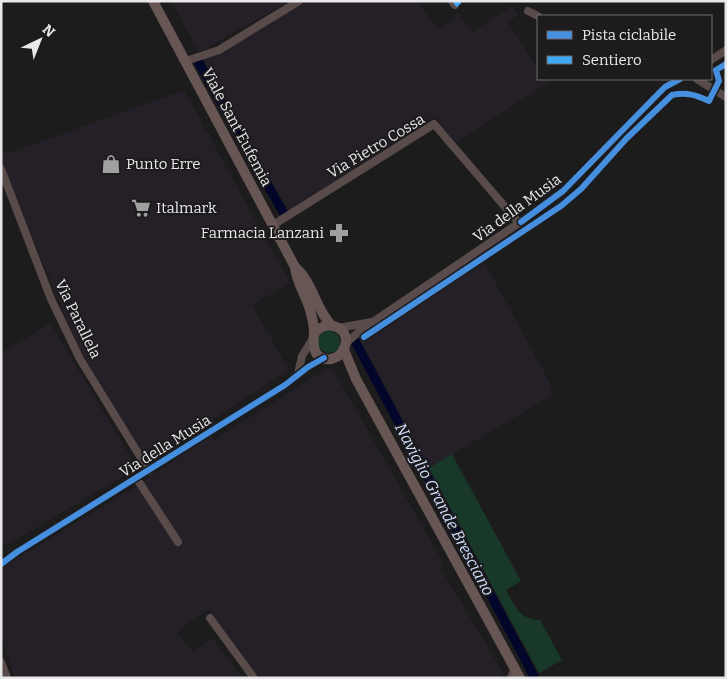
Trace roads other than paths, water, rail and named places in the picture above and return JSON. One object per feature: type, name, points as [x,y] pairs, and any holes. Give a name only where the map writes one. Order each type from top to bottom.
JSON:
[{"type":"main road","name":"Viale Sant'Eufemia","points":[[153,1],[295,266],[304,276],[322,314],[343,333],[345,346],[356,379],[516,675]]},
{"type":"main road","points":[[161,1],[168,28]]},
{"type":"main road","name":"Viale Sant'Eufemia","points":[[295,266],[297,279],[310,308],[314,349],[356,379]]},
{"type":"main road","points":[[313,337],[323,326],[334,326]]},
{"type":"main road","points":[[328,358],[339,356],[345,346]]},
{"type":"street","points":[[186,62],[219,50],[299,1]]},
{"type":"street","points":[[528,11],[537,16]]},
{"type":"street","points":[[712,59],[726,50]]},
{"type":"street","name":"Via della Musia","points":[[345,346],[361,330],[563,191],[657,95],[676,80]]},
{"type":"street","points":[[698,80],[726,97]]},
{"type":"street","name":"Via Pietro Cossa","points":[[273,225],[434,124],[519,223]]},
{"type":"street","name":"Via Parallela","points":[[1,169],[51,299],[80,359],[149,471]]},
{"type":"street","name":"Via della Musia","points":[[334,326],[376,321]]},
{"type":"street","points":[[298,374],[302,356],[313,337]]},
{"type":"street","name":"Via della Musia","points":[[1,564],[17,552],[137,479],[285,385],[315,362],[328,358]]},
{"type":"street","name":"Via della Musia","points":[[137,479],[178,542]]},
{"type":"street","name":"Via della Musia","points":[[1,557],[17,552]]},
{"type":"street","points":[[210,618],[254,678]]},
{"type":"street","points":[[2,664],[7,678]]},
{"type":"waterway","name":"Naviglio Grande Bresciano","points":[[199,63],[283,212]]},
{"type":"waterway","name":"Naviglio Grande Bresciano","points":[[355,341],[535,678]]},
{"type":"place","name":"Punto Erre","points":[[111,164]]},
{"type":"place","name":"Italmark","points":[[141,208]]},
{"type":"place","name":"Farmacia Lanzani","points":[[339,233]]}]
